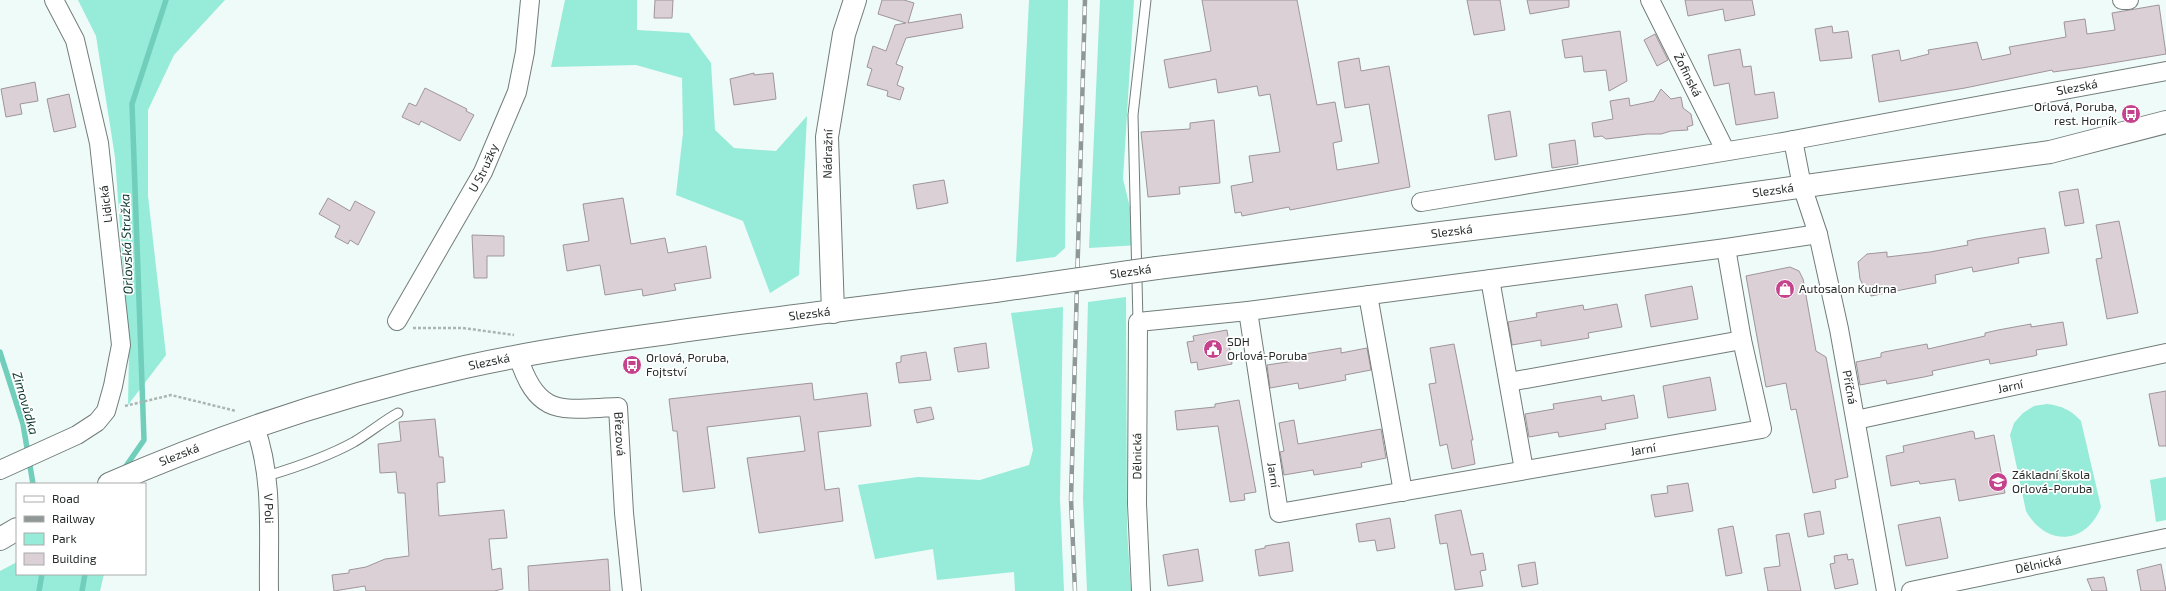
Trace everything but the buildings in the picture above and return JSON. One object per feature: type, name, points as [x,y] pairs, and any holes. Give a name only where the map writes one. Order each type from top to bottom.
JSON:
[{"type":"street","name":"Lidická","points":[[0,470],[77,435],[97,422],[106,411],[113,386],[121,345],[99,143],[75,40],[54,0]]},
{"type":"street","name":"U Stružky","points":[[398,321],[483,172],[514,99],[525,52],[530,0]]},
{"type":"street","name":"Nádražní","points":[[833,312],[826,137],[842,42],[855,0]]},
{"type":"street","name":"Žofinská","points":[[1650,0],[1725,150]]},
{"type":"street","name":"Slezská","points":[[1421,202],[1725,150],[1794,140],[2166,71]]},
{"type":"street","name":"Slezská","points":[[111,483],[248,420],[405,381],[518,356],[621,339],[995,291],[1157,268],[1675,204],[2050,152],[2166,122]]},
{"type":"street","name":"Příčná","points":[[1794,140],[1802,186],[1818,234],[1839,329],[1886,591]]},
{"type":"street","points":[[1138,322],[1248,311],[1726,248],[1818,234]]},
{"type":"street","points":[[1509,382],[1742,340],[1726,248]]},
{"type":"street","points":[[1490,279],[1524,470]]},
{"type":"street","points":[[1368,295],[1404,492]]},
{"type":"street","name":"Jarní","points":[[1248,311],[1279,513],[1762,429],[1742,340]]},
{"type":"street","name":"Dělnická","points":[[1138,322],[1137,504],[1141,591]]},
{"type":"street","name":"Jarní","points":[[1856,420],[2166,353]]},
{"type":"street","name":"Březová","points":[[518,356],[531,390],[546,403],[567,409],[618,407],[624,513],[632,591]]},
{"type":"street","name":"V Poli","points":[[248,420],[260,442],[267,476],[269,591]]},
{"type":"street","points":[[0,539],[16,530]]},
{"type":"street","name":"Dělnická","points":[[1911,591],[2166,538]]},
{"type":"lane","points":[[1138,322],[1133,115],[1146,0]]},
{"type":"lane","points":[[267,476],[299,467],[354,442],[382,422],[398,413]]},
{"type":"path","points":[[398,321],[408,328],[463,328],[514,335]]},
{"type":"path","points":[[120,407],[171,396],[248,420]]},
{"type":"green space","points":[[78,0],[225,0],[174,55],[148,110],[148,196],[166,355],[128,405],[129,353],[115,157],[96,36]]},
{"type":"green space","points":[[565,0],[637,0],[637,30],[689,33],[711,63],[715,130],[734,148],[776,151],[807,116],[799,275],[770,293],[743,221],[676,195],[683,133],[682,78],[636,65],[551,67]]},
{"type":"green space","points":[[1029,0],[1068,0],[1065,248],[1055,257],[1016,262]]},
{"type":"green space","points":[[1100,0],[1134,0],[1123,179],[1139,245],[1089,248]]},
{"type":"green space","points":[[1126,297],[1127,529],[1131,591],[1087,591],[1083,499],[1088,302]]},
{"type":"green space","points":[[1063,307],[1060,499],[1064,591],[1015,591],[1014,572],[937,580],[933,549],[875,559],[858,485],[918,477],[980,480],[1029,465],[1033,450],[1011,313]]},
{"type":"green space","points":[[2047,404],[2066,409],[2081,421],[2101,507],[2094,520],[2086,529],[2065,537],[2055,536],[2044,531],[2034,523],[2026,511],[2010,435],[2014,423],[2023,413],[2034,406]]},
{"type":"green space","points":[[2166,477],[2166,520],[2156,522],[2150,480]]},
{"type":"green space","points":[[16,563],[16,575],[104,575],[100,591],[0,591],[0,571]]},
{"type":"waterway","name":"Orlovská Stružka","points":[[124,469],[144,440],[132,104],[166,0]]},
{"type":"waterway","name":"Zimovůdka","points":[[0,352],[23,424],[33,483]]},
{"type":"waterway","name":"Zimovůdka","points":[[39,591],[42,575]]},
{"type":"waterway","name":"Orlovská Stružka","points":[[82,591],[85,575]]},
{"type":"railway","points":[[1075,591],[1071,499],[1085,0]]},
{"type":"place","name":"Orlová, Poruba, rest. Horník","points":[[2131,114]]},
{"type":"place","name":"Autosalon Kudrna","points":[[1785,289]]},
{"type":"place","name":"SDH Orlová-Poruba","points":[[1213,349]]},
{"type":"place","name":"Orlová, Poruba, Fojtství","points":[[632,365]]},
{"type":"place","name":"Základní škola Orlová-Poruba","points":[[1998,482]]}]
